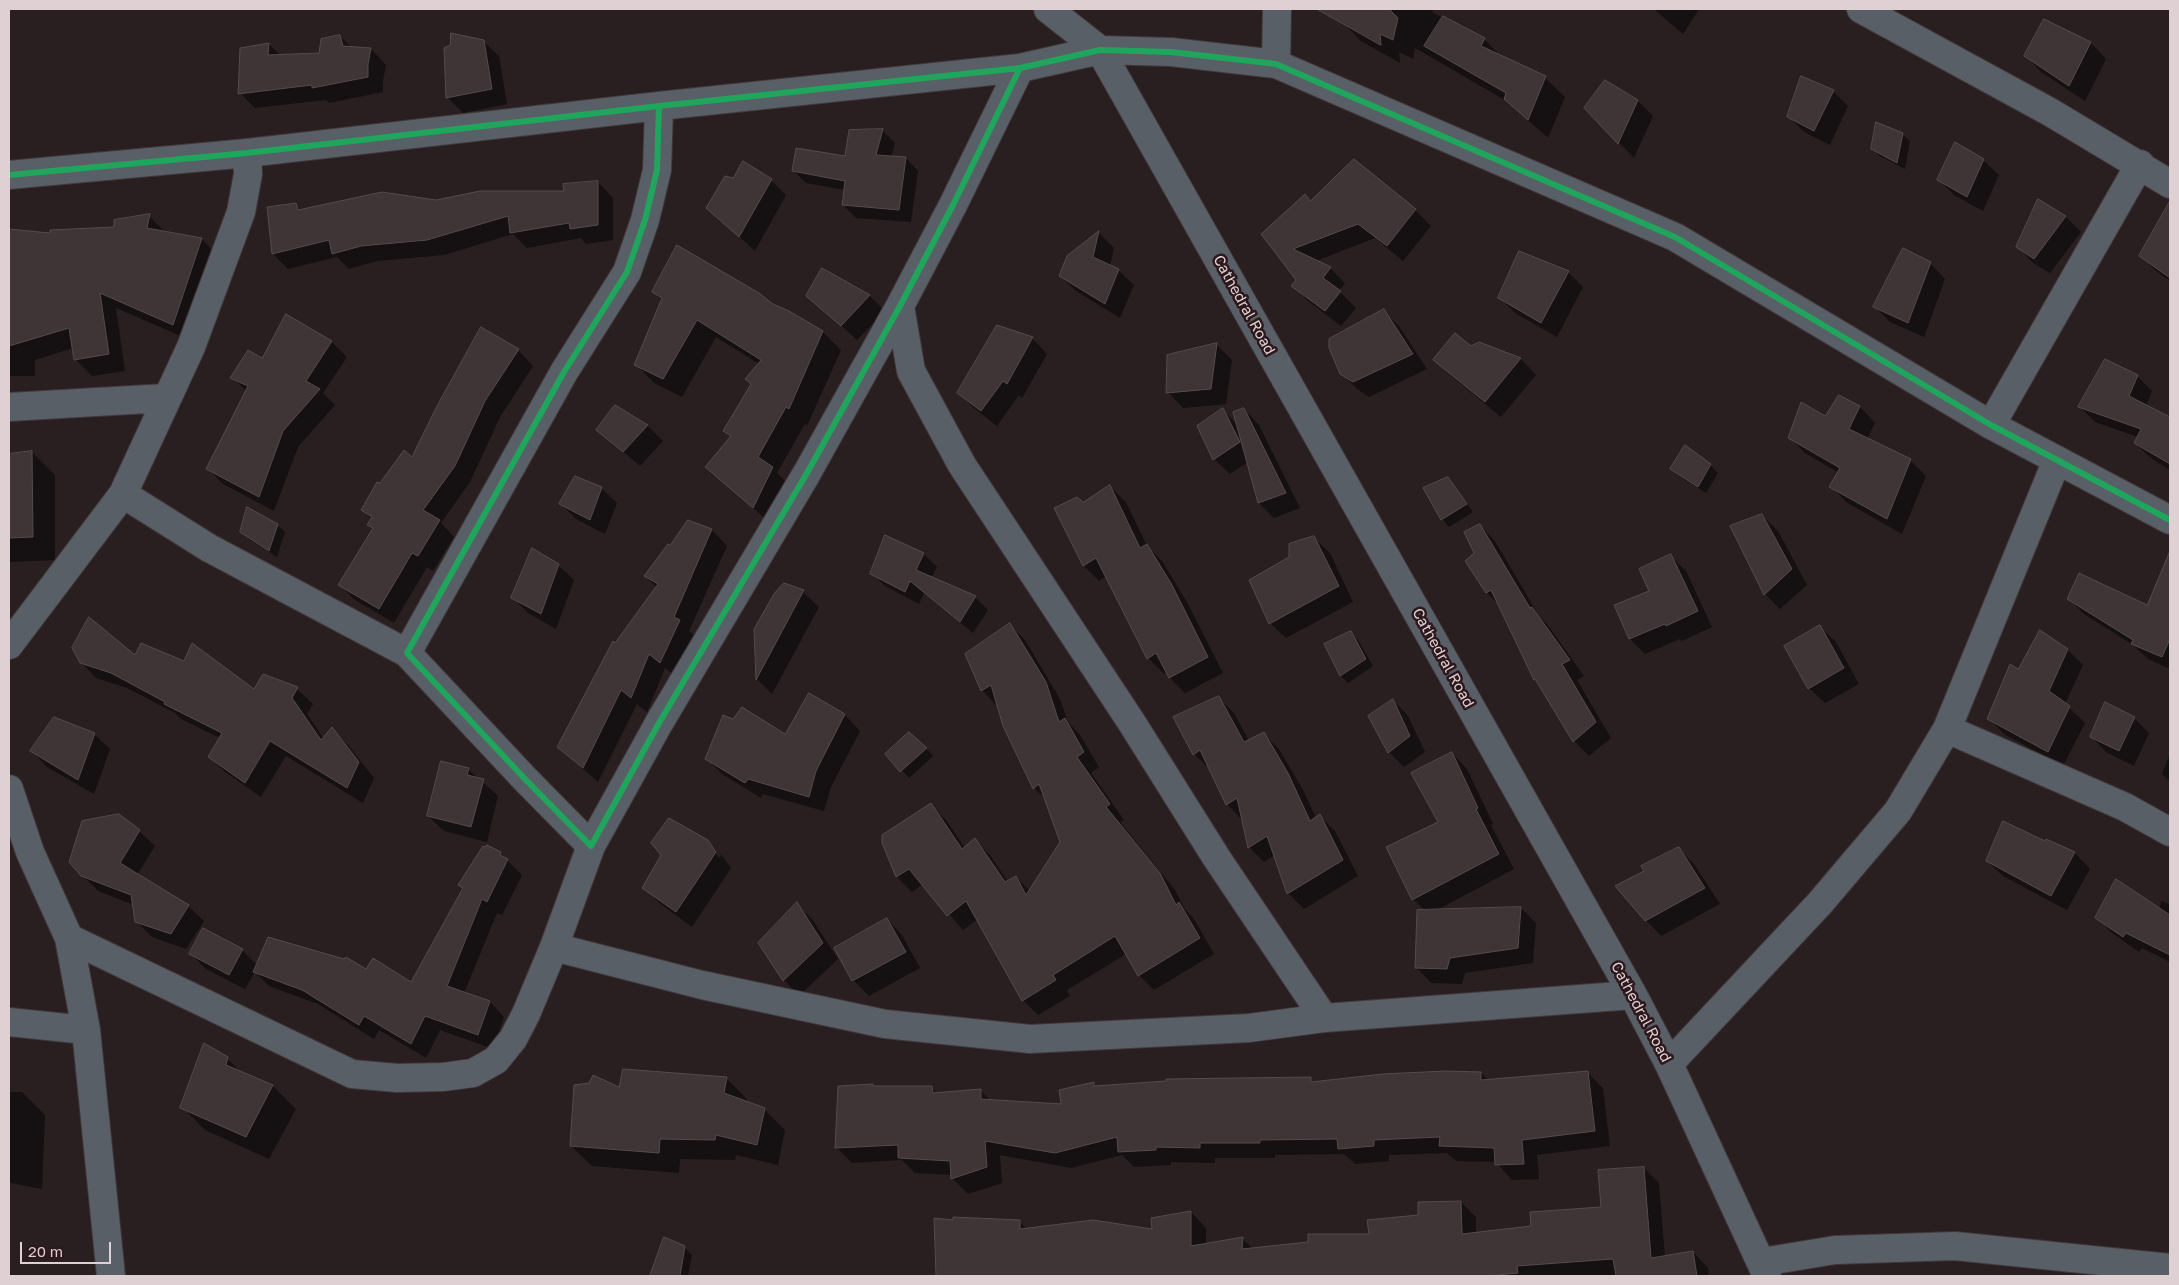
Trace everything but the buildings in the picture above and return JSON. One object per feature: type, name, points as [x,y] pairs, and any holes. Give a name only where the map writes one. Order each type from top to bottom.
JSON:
[{"type":"street","points":[[1048,9],[1100,50]]},
{"type":"street","points":[[1276,64],[1277,9]]},
{"type":"street","points":[[1861,9],[2050,112],[2140,164],[2170,184]]},
{"type":"street","points":[[9,175],[247,153],[658,106],[1020,68],[1100,50],[1171,52],[1276,64],[1675,237],[1991,424],[2170,520]]},
{"type":"street","name":"Cathedral Road","points":[[1100,50],[1633,995],[1669,1064],[1764,1269]]},
{"type":"street","points":[[70,938],[352,1074],[397,1078],[443,1077],[473,1073],[496,1060],[513,1039],[522,1023],[554,947],[591,846],[659,723],[807,473],[900,306],[953,205],[1020,68]]},
{"type":"street","points":[[407,653],[564,372],[627,272],[645,220],[657,170],[658,106]]},
{"type":"street","points":[[9,645],[123,494],[191,347],[240,212],[248,174],[247,153]]},
{"type":"street","points":[[1991,424],[2140,164]]},
{"type":"street","points":[[900,306],[911,371],[962,465],[1132,723],[1216,857],[1324,1018]]},
{"type":"street","points":[[9,407],[166,398]]},
{"type":"street","points":[[1669,1064],[1820,904],[1892,818],[1947,729],[2057,460]]},
{"type":"street","points":[[123,494],[209,548],[407,653],[518,772],[591,846]]},
{"type":"street","points":[[1947,729],[2125,807],[2170,832]]},
{"type":"street","points":[[9,790],[30,852],[70,938],[86,1030],[111,1276]]},
{"type":"street","points":[[554,947],[702,985],[886,1024],[1030,1039],[1249,1028],[1324,1018],[1633,995]]},
{"type":"street","points":[[9,1022],[86,1030]]},
{"type":"street","points":[[1764,1269],[1835,1250],[1955,1246],[2170,1268]]},
{"type":"cycle path","points":[[9,175],[247,153],[659,106],[1020,68],[1100,50],[1171,52],[1276,64],[1675,237],[1991,425],[2170,520]]},
{"type":"cycle path","points":[[659,106],[657,170],[645,220],[627,272],[564,372],[407,653],[525,779],[591,846],[659,723],[807,473],[900,306],[953,205],[1020,68]]}]
